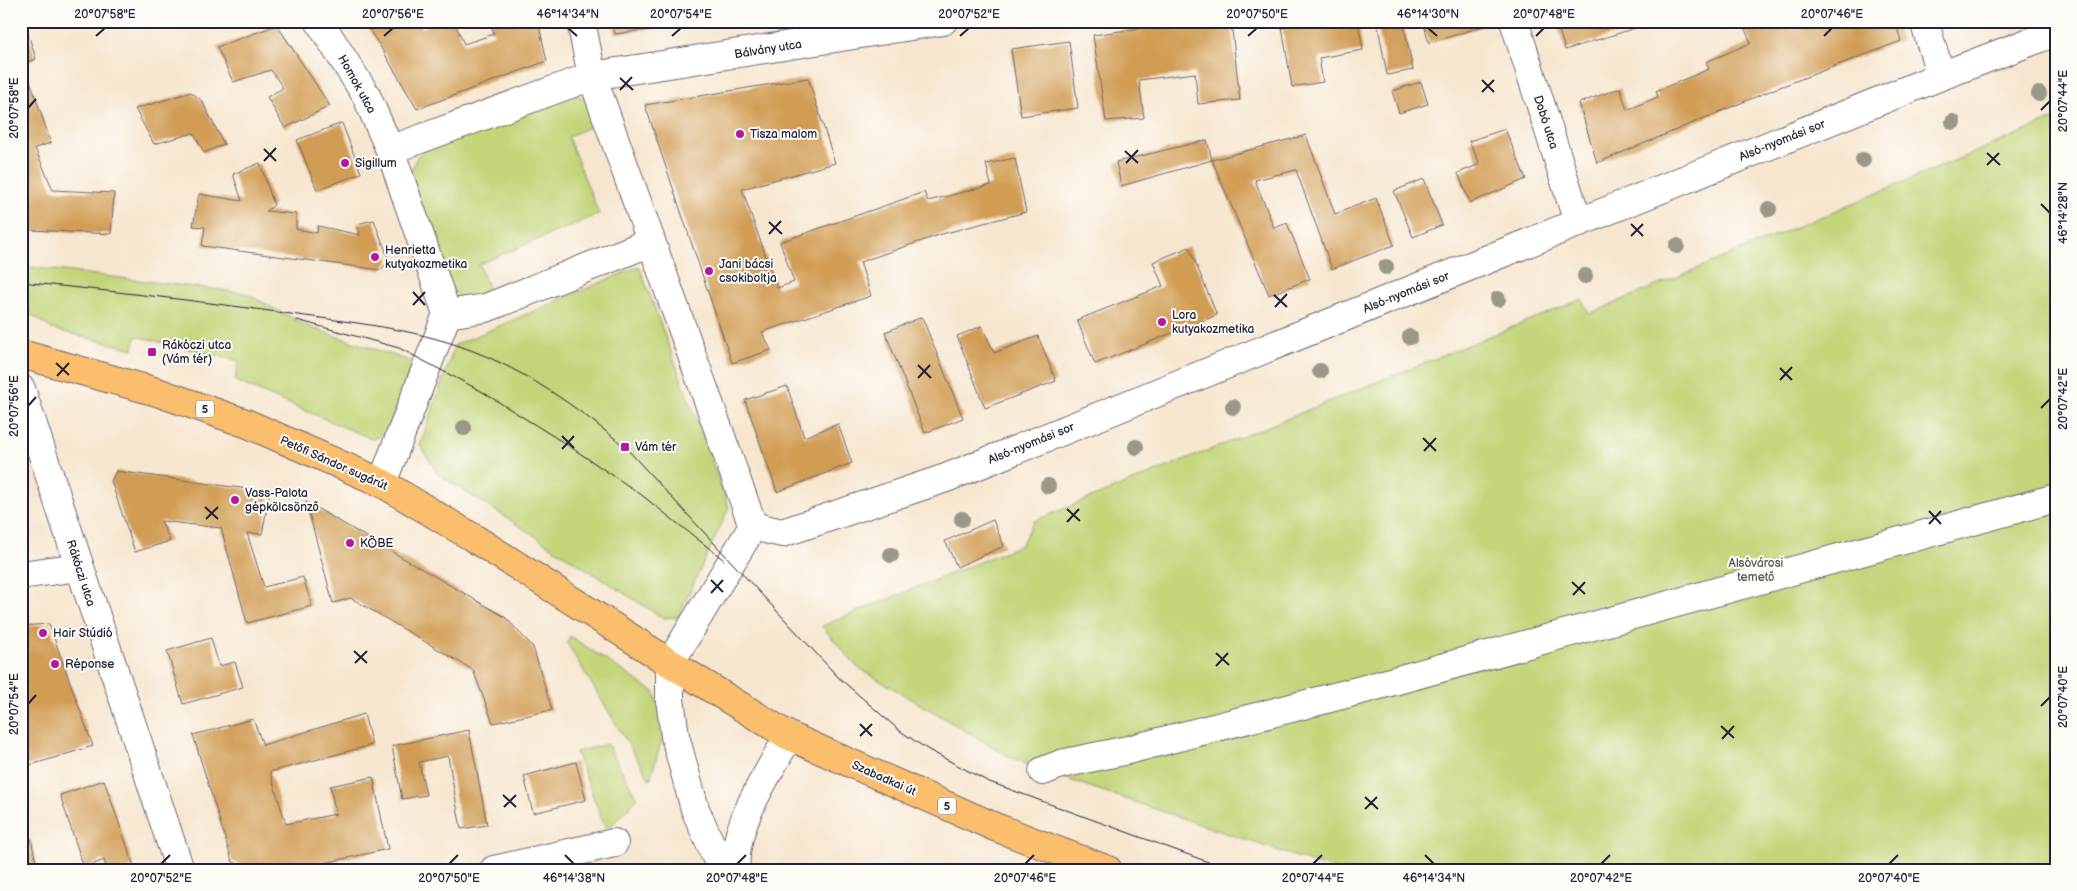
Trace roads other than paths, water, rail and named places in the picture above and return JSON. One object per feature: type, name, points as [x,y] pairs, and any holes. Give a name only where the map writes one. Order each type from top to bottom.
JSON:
[{"type":"main road","name":"Petőfi Sándor sugárút","points":[[21,354],[157,392],[238,421],[382,483],[480,542],[670,664]]},
{"type":"main road","name":"Szabadkai út","points":[[670,664],[790,736],[995,827],[1108,870]]},
{"type":"street","name":"Homok utca","points":[[320,21],[366,95],[390,150]]},
{"type":"street","points":[[580,21],[592,76],[753,526],[670,664],[670,699],[675,736],[695,809],[722,870]]},
{"type":"street","name":"Bálvány utca","points":[[592,76],[943,21]]},
{"type":"street","name":"Dobó utca","points":[[1514,21],[1578,222]]},
{"type":"street","points":[[1924,21],[1941,76]]},
{"type":"street","name":"Alsó-nyomási sor","points":[[753,526],[782,533],[946,478],[1941,76],[2056,32]]},
{"type":"street","points":[[382,483],[447,314],[390,150],[592,76]]},
{"type":"street","points":[[447,314],[486,308],[651,242]]},
{"type":"street","name":"Rákóczi utca","points":[[21,389],[180,870]]},
{"type":"street","points":[[1043,771],[1061,764],[1128,750],[1365,689],[2056,498]]},
{"type":"street","points":[[21,575],[79,567]]},
{"type":"street","points":[[736,870],[734,858],[744,823],[769,771],[790,736]]},
{"type":"street","points":[[494,870],[614,843]]},
{"type":"tram line","points":[[21,282],[190,301],[388,328],[460,346],[502,364],[557,396],[625,447],[838,677],[900,731],[927,749],[987,781],[1230,870]]},
{"type":"tram line","points":[[297,320],[399,348],[481,391],[569,446],[639,493],[724,560]]},
{"type":"place","name":"Tisza malom","points":[[740,134]]},
{"type":"place","name":"Sigillum","points":[[345,163]]},
{"type":"place","name":"Henrietta kutyakozmetika","points":[[375,257]]},
{"type":"place","name":"Jani bácsi csokiboltja","points":[[709,271]]},
{"type":"place","name":"Lora kutyakozmetika","points":[[1162,322]]},
{"type":"place","name":"Rákóczi utca (Vám tér)","points":[[152,352]]},
{"type":"place","name":"Vám tér","points":[[625,447]]},
{"type":"place","name":"Vass-Palota gépkölcsönző","points":[[235,500]]},
{"type":"place","name":"KÖBE","points":[[350,543]]},
{"type":"place","name":"Hair Stúdió","points":[[43,633]]},
{"type":"place","name":"Réponse","points":[[55,664]]},
{"type":"park label","name":"Alsóvárosi temető","points":[[1756,570]]}]
